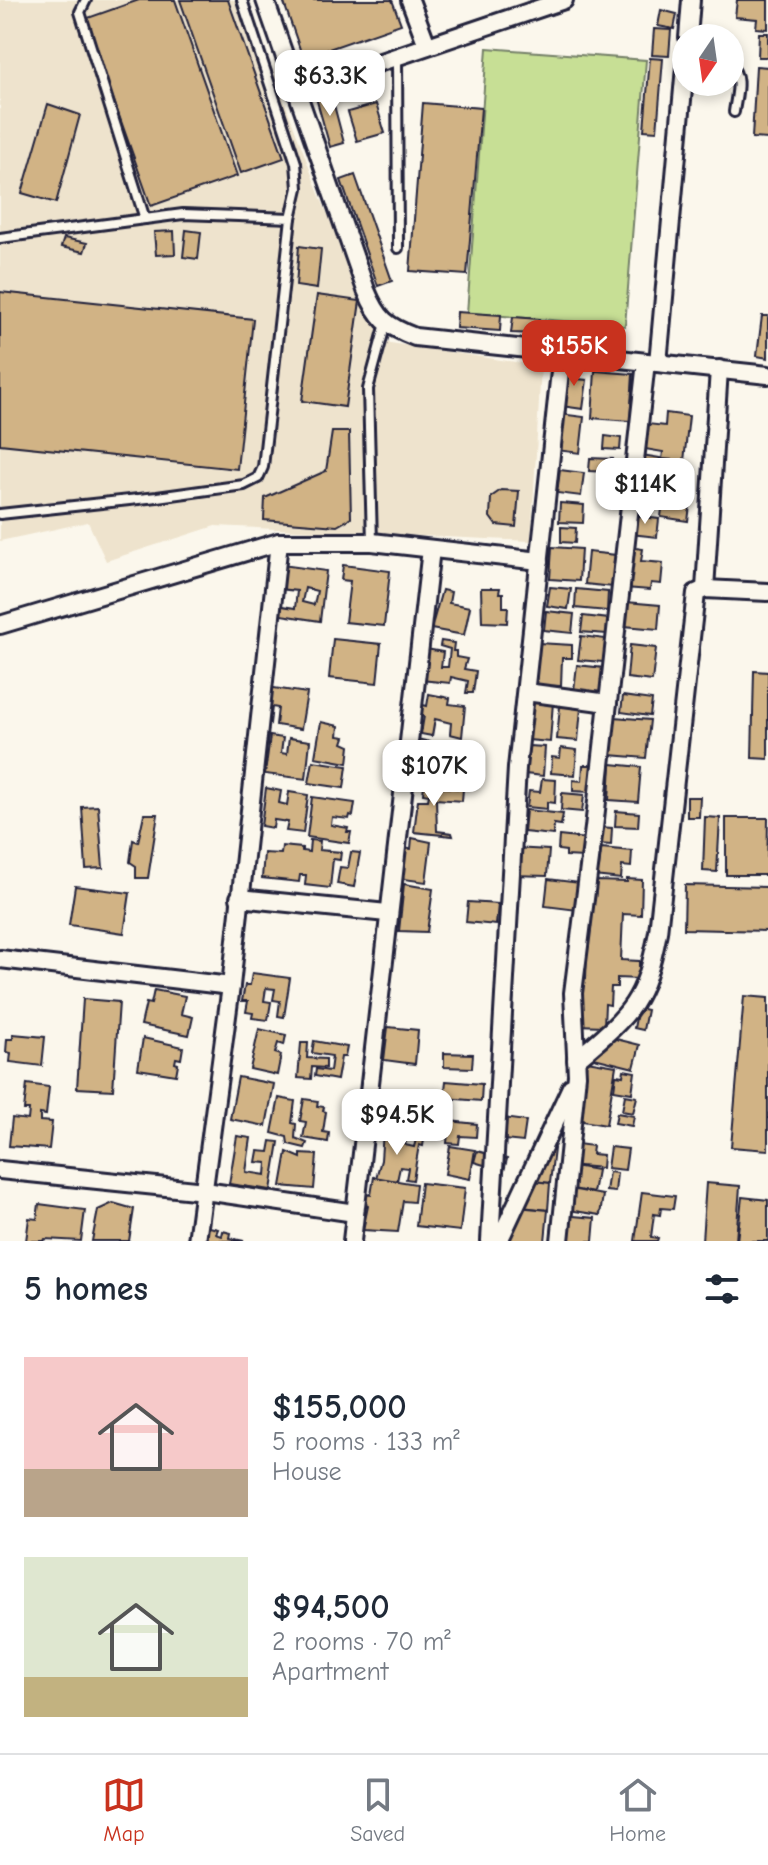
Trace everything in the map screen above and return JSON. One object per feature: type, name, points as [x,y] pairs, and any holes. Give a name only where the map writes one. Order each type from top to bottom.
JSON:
[{"type":"street","points":[[265,0],[366,290],[375,312],[386,323],[415,337],[768,375]]},
{"type":"street","points":[[410,0],[427,45]]},
{"type":"street","points":[[298,90],[564,0]]},
{"type":"street","points":[[689,24],[691,0]]},
{"type":"street","points":[[560,1241],[576,1068],[573,993],[652,362],[682,96]]},
{"type":"street","points":[[490,1241],[517,768],[562,353]]},
{"type":"street","points":[[705,589],[719,369]]},
{"type":"street","points":[[0,625],[279,542],[372,542],[540,561]]},
{"type":"street","points":[[197,1241],[231,986],[279,542]]},
{"type":"street","points":[[352,1241],[387,913],[431,549]]},
{"type":"street","points":[[499,1241],[576,1068],[625,1019],[645,984],[652,963],[696,593],[705,589],[768,592]]},
{"type":"street","points":[[526,692],[608,703]]},
{"type":"street","points":[[239,898],[387,913]]},
{"type":"street","points":[[0,959],[231,986]]},
{"type":"street","points":[[0,1170],[205,1191],[355,1213]]},
{"type":"lane","points":[[86,0],[80,12],[145,219]]},
{"type":"lane","points":[[0,514],[244,485],[258,478],[263,467],[291,218],[298,188],[296,163],[242,0]]},
{"type":"lane","points":[[397,56],[398,248]]},
{"type":"lane","points":[[734,112],[736,96]]},
{"type":"lane","points":[[0,238],[183,214],[291,218]]},
{"type":"lane","points":[[372,542],[368,389],[386,323]]},
{"type":"shaded area","points":[[0,0],[247,0],[319,194],[384,342],[541,366],[531,541],[215,526],[106,561],[88,522],[0,541]]},
{"type":"green space","points":[[487,48],[646,60],[625,326],[467,313]]},
{"type":"building","points":[[139,0],[175,0],[237,176],[151,206],[85,19]]},
{"type":"building","points":[[180,0],[228,0],[284,158],[241,173]]},
{"type":"building","points":[[283,0],[392,0],[401,24],[303,58]]},
{"type":"building","points":[[737,0],[768,0],[768,29],[756,28],[757,19],[735,17]]},
{"type":"building","points":[[661,10],[677,14],[672,29],[658,26]]},
{"type":"building","points":[[654,29],[671,30],[669,56],[652,55]]},
{"type":"building","points":[[759,33],[768,33],[768,57],[758,57]]},
{"type":"building","points":[[650,58],[663,59],[657,131],[644,130]]},
{"type":"building","points":[[756,66],[768,67],[768,139],[752,138]]},
{"type":"building","points":[[330,90],[344,143],[330,147],[315,94]]},
{"type":"building","points":[[423,103],[481,108],[467,275],[410,271]]},
{"type":"building","points":[[48,104],[80,115],[56,203],[22,193]]},
{"type":"building","points":[[376,104],[385,133],[357,141],[348,112]]},
{"type":"building","points":[[355,175],[392,281],[378,286],[341,180]]},
{"type":"building","points":[[186,230],[201,232],[198,259],[183,257]]},
{"type":"building","points":[[174,231],[175,254],[156,255],[154,232]]},
{"type":"building","points":[[64,238],[87,243],[84,252],[61,247]]},
{"type":"building","points":[[299,246],[321,249],[317,289],[296,286]]},
{"type":"building","points":[[0,292],[253,319],[237,469],[0,444]]},
{"type":"building","points":[[317,295],[360,301],[345,407],[302,401]]},
{"type":"building","points":[[457,312],[501,315],[500,331],[456,328]]},
{"type":"building","points":[[762,316],[768,316],[768,358],[757,356]]},
{"type":"building","points":[[513,317],[539,319],[538,334],[511,333]]},
{"type":"building","points":[[567,363],[580,364],[578,379],[587,380],[583,409],[561,406]]},
{"type":"building","points":[[595,371],[633,374],[630,421],[592,418]]},
{"type":"building","points":[[666,413],[689,416],[684,461],[662,459],[663,452],[645,449],[648,424],[665,426]]},
{"type":"building","points":[[560,414],[584,417],[580,453],[556,450]]},
{"type":"building","points":[[332,432],[349,432],[351,518],[337,526],[264,520],[265,498],[326,471]]},
{"type":"building","points":[[605,436],[621,438],[620,450],[604,449]]},
{"type":"building","points":[[642,455],[660,458],[659,467],[673,469],[669,496],[637,492]]},
{"type":"building","points":[[590,458],[613,459],[612,472],[623,473],[623,482],[606,481],[607,472],[589,471]]},
{"type":"building","points":[[560,470],[584,473],[581,496],[557,493]]},
{"type":"building","points":[[501,490],[519,491],[516,527],[496,525],[490,517],[491,497]]},
{"type":"building","points":[[663,501],[690,505],[688,521],[661,517]]},
{"type":"building","points":[[560,503],[584,505],[583,523],[559,522]]},
{"type":"building","points":[[633,516],[659,519],[657,537],[631,534]]},
{"type":"building","points":[[561,527],[576,528],[575,543],[561,542]]},
{"type":"building","points":[[552,547],[581,549],[579,581],[550,579]]},
{"type":"building","points":[[629,547],[643,549],[641,561],[663,563],[661,584],[651,583],[650,590],[625,588]]},
{"type":"building","points":[[588,552],[616,555],[613,587],[585,584]]},
{"type":"building","points":[[282,565],[326,571],[320,621],[281,615],[282,606],[295,608],[297,591],[279,589]],"holes":[[[305,588],[317,591],[314,605],[302,602]]]},
{"type":"building","points":[[343,565],[390,571],[384,626],[345,622],[350,581],[341,580]]},
{"type":"building","points":[[550,587],[571,589],[568,609],[547,606]]},
{"type":"building","points":[[481,588],[500,588],[503,607],[508,607],[507,623],[482,622]]},
{"type":"building","points":[[576,589],[608,592],[607,611],[575,608]]},
{"type":"building","points":[[442,590],[451,592],[449,603],[470,607],[464,635],[431,629]]},
{"type":"building","points":[[626,602],[660,605],[658,629],[624,626]]},
{"type":"building","points":[[546,611],[574,614],[572,633],[544,630]]},
{"type":"building","points":[[583,616],[609,619],[607,634],[581,632]]},
{"type":"building","points":[[581,636],[606,639],[603,662],[578,660]]},
{"type":"building","points":[[333,639],[381,644],[377,683],[329,678]]},
{"type":"building","points":[[441,641],[454,643],[456,657],[467,659],[464,669],[476,671],[473,693],[466,693],[468,681],[451,677],[450,683],[421,680],[426,649],[443,652],[441,667],[448,667],[450,649],[440,646]]},
{"type":"building","points":[[538,643],[572,645],[572,658],[562,658],[561,686],[536,685]]},
{"type":"building","points":[[630,645],[656,648],[652,681],[627,678]]},
{"type":"building","points":[[577,665],[604,668],[601,693],[574,690]]},
{"type":"building","points":[[754,671],[768,672],[768,759],[752,758]]},
{"type":"building","points":[[267,687],[307,693],[301,729],[276,725],[278,708],[272,707],[270,724],[261,723]]},
{"type":"building","points":[[429,694],[450,698],[449,704],[465,706],[462,737],[450,734],[451,723],[435,719],[432,736],[421,734],[424,716],[420,716],[423,705],[427,706]]},
{"type":"building","points":[[623,696],[652,700],[650,716],[621,712]]},
{"type":"building","points":[[531,700],[553,702],[550,742],[528,740]]},
{"type":"building","points":[[560,706],[581,708],[578,741],[557,739]]},
{"type":"building","points":[[614,717],[650,720],[646,758],[610,755]]},
{"type":"building","points":[[321,722],[339,726],[338,736],[345,737],[343,743],[350,746],[348,763],[315,757]]},
{"type":"building","points":[[270,736],[283,738],[281,753],[287,754],[289,738],[310,741],[306,779],[265,774]]},
{"type":"building","points":[[417,739],[430,742],[429,752],[444,754],[445,744],[463,748],[455,785],[439,783],[442,767],[414,761]]},
{"type":"building","points":[[528,746],[545,747],[543,776],[525,774]]},
{"type":"building","points":[[561,748],[577,750],[575,775],[551,773],[552,757],[560,758]]},
{"type":"building","points":[[313,761],[347,766],[344,788],[309,783]]},
{"type":"building","points":[[414,763],[435,768],[431,786],[411,780]]},
{"type":"building","points":[[611,764],[641,767],[638,802],[609,800]]},
{"type":"building","points":[[583,765],[591,765],[590,792],[573,791],[573,780],[582,781]]},
{"type":"building","points":[[542,779],[556,780],[555,803],[547,802],[547,809],[527,807],[529,791],[540,792]]},
{"type":"building","points":[[424,785],[463,789],[462,801],[436,799],[437,831],[452,833],[453,836],[414,832],[418,800],[428,800],[429,795],[423,794]]},
{"type":"building","points":[[266,788],[281,791],[279,803],[287,805],[289,792],[308,795],[303,833],[286,831],[288,822],[274,820],[273,828],[261,826]]},
{"type":"building","points":[[562,793],[584,795],[582,812],[561,810]]},
{"type":"building","points":[[312,797],[355,803],[353,816],[350,815],[349,819],[332,817],[331,825],[348,828],[347,832],[351,832],[349,843],[307,837]]},
{"type":"building","points":[[687,797],[700,797],[699,817],[687,817]]},
{"type":"building","points":[[98,806],[103,868],[86,869],[82,807]]},
{"type":"building","points":[[526,810],[563,814],[561,825],[554,824],[553,835],[524,832]]},
{"type":"building","points":[[616,811],[639,813],[638,827],[615,826]]},
{"type":"building","points":[[144,814],[158,814],[148,878],[136,878],[136,866],[130,862],[133,840],[138,842]]},
{"type":"building","points":[[705,817],[720,818],[717,872],[703,871]]},
{"type":"building","points":[[726,818],[768,818],[767,875],[726,875]]},
{"type":"building","points":[[600,827],[612,828],[611,845],[599,844]]},
{"type":"building","points":[[559,836],[586,839],[584,857],[566,856],[566,851],[558,850]]},
{"type":"building","points":[[412,838],[431,842],[426,882],[396,878],[401,848],[411,849]]},
{"type":"building","points":[[310,840],[320,841],[319,850],[341,852],[340,860],[333,859],[330,888],[305,885],[306,875],[300,875],[299,882],[262,878],[264,853],[281,854],[282,846],[309,852]]},
{"type":"building","points":[[513,848],[549,850],[547,876],[512,875]]},
{"type":"building","points":[[601,848],[632,851],[631,867],[622,866],[621,879],[594,876],[595,867],[599,868]]},
{"type":"building","points":[[351,852],[360,853],[354,887],[337,884],[340,867],[348,868]]},
{"type":"building","points":[[548,879],[580,883],[577,910],[545,906]]},
{"type":"building","points":[[627,879],[642,880],[641,915],[623,914],[621,960],[639,961],[639,979],[617,978],[617,987],[611,987],[610,1005],[605,1004],[604,1026],[576,1025],[578,977],[586,978],[589,899],[595,900],[596,881],[627,882]]},
{"type":"building","points":[[404,884],[433,889],[427,932],[399,931]]},
{"type":"building","points":[[685,885],[768,887],[768,931],[684,929]]},
{"type":"building","points":[[75,886],[130,893],[124,933],[69,925]]},
{"type":"building","points":[[468,902],[498,904],[496,925],[466,922]]},
{"type":"building","points":[[252,973],[290,978],[284,1017],[278,1016],[280,1001],[273,1000],[275,989],[266,988],[264,1001],[271,1002],[268,1020],[252,1018],[253,1013],[246,1012],[248,1001],[242,1001],[245,985],[250,985]]},
{"type":"building","points":[[154,990],[185,996],[181,1014],[193,1017],[189,1035],[141,1025],[146,1003],[151,1004]]},
{"type":"building","points":[[744,996],[768,998],[768,1150],[731,1147]]},
{"type":"building","points":[[83,999],[119,1002],[113,1090],[77,1088]]},
{"type":"building","points":[[638,1008],[647,1010],[643,1030],[634,1028]]},
{"type":"building","points":[[388,1027],[418,1030],[415,1064],[384,1060]]},
{"type":"building","points":[[259,1029],[286,1035],[284,1045],[278,1043],[275,1053],[281,1055],[277,1075],[250,1069]]},
{"type":"building","points":[[13,1034],[45,1037],[42,1066],[10,1062],[11,1053],[6,1052],[7,1039],[13,1039]]},
{"type":"building","points":[[600,1035],[640,1045],[634,1068],[594,1058]]},
{"type":"building","points":[[143,1038],[183,1047],[181,1059],[176,1058],[176,1075],[138,1069]]},
{"type":"building","points":[[314,1041],[347,1047],[345,1057],[341,1057],[337,1080],[315,1076],[316,1069],[330,1071],[332,1056],[312,1053]]},
{"type":"building","points":[[301,1043],[308,1043],[307,1058],[326,1059],[326,1068],[312,1067],[311,1079],[298,1078]]},
{"type":"building","points":[[444,1053],[473,1054],[472,1068],[444,1067]]},
{"type":"building","points":[[587,1061],[616,1066],[606,1125],[577,1120]]},
{"type":"building","points":[[624,1070],[635,1072],[632,1093],[614,1090],[616,1075],[623,1076]]},
{"type":"building","points":[[238,1077],[274,1084],[266,1126],[230,1119]]},
{"type":"building","points":[[446,1081],[482,1084],[481,1101],[444,1098]]},
{"type":"building","points":[[27,1084],[49,1087],[46,1115],[40,1114],[40,1121],[52,1122],[49,1149],[9,1146],[12,1118],[28,1120],[29,1110],[24,1110]]},
{"type":"building","points":[[383,1089],[422,1092],[419,1129],[379,1126]]},
{"type":"building","points":[[625,1095],[637,1097],[633,1113],[622,1111]]},
{"type":"building","points":[[279,1098],[295,1101],[292,1123],[296,1124],[295,1138],[307,1143],[305,1148],[288,1144],[287,1137],[272,1133]]},
{"type":"building","points":[[304,1099],[318,1101],[317,1106],[324,1107],[323,1132],[329,1133],[328,1142],[303,1138],[306,1122],[300,1121]]},
{"type":"building","points":[[617,1113],[634,1116],[632,1126],[615,1123]]},
{"type":"building","points":[[496,1117],[526,1121],[523,1142],[494,1139]]},
{"type":"building","points":[[449,1121],[477,1124],[476,1137],[460,1136],[459,1144],[447,1143]]},
{"type":"building","points":[[383,1131],[407,1136],[405,1145],[414,1147],[416,1139],[424,1140],[423,1146],[419,1145],[413,1180],[406,1179],[408,1168],[400,1167],[397,1181],[376,1178]]},
{"type":"building","points":[[237,1136],[251,1138],[246,1172],[266,1175],[267,1163],[256,1162],[258,1151],[269,1152],[271,1141],[279,1142],[271,1190],[229,1184]]},
{"type":"building","points":[[570,1143],[593,1146],[592,1154],[603,1155],[602,1168],[568,1165]]},
{"type":"building","points":[[450,1146],[475,1150],[470,1179],[445,1174]]},
{"type":"building","points":[[610,1147],[628,1149],[625,1170],[607,1168]]},
{"type":"building","points":[[540,1148],[554,1149],[550,1183],[537,1182]]},
{"type":"building","points":[[477,1151],[507,1159],[504,1171],[474,1162]]},
{"type":"building","points":[[287,1152],[301,1158],[301,1154],[317,1155],[314,1189],[281,1186]]},
{"type":"building","points":[[562,1164],[597,1170],[593,1193],[558,1186]]},
{"type":"building","points":[[609,1172],[617,1173],[615,1192],[606,1191]]},
{"type":"building","points":[[374,1177],[416,1184],[414,1202],[403,1201],[398,1232],[363,1230],[368,1206],[362,1203],[363,1194],[371,1195]]},
{"type":"building","points":[[525,1180],[550,1183],[548,1210],[522,1207]]},
{"type":"building","points":[[421,1183],[465,1188],[460,1231],[416,1226]]},
{"type":"building","points":[[706,1183],[740,1186],[736,1241],[702,1241]]},
{"type":"building","points":[[565,1188],[603,1195],[600,1215],[562,1209]]},
{"type":"building","points":[[642,1192],[675,1196],[673,1209],[661,1208],[660,1215],[654,1214],[651,1237],[658,1238],[657,1241],[635,1241]]},
{"type":"building","points":[[742,1197],[768,1200],[768,1241],[737,1241]]},
{"type":"building","points":[[113,1203],[134,1209],[129,1241],[92,1241],[98,1210]]},
{"type":"building","points":[[39,1204],[85,1210],[81,1241],[26,1241],[29,1218],[37,1219]]},
{"type":"building","points":[[517,1207],[548,1210],[545,1241],[503,1241]]},
{"type":"building","points":[[562,1215],[595,1218],[593,1241],[554,1241]]},
{"type":"building","points":[[205,1226],[218,1229],[216,1234],[222,1236],[223,1231],[231,1233],[230,1238],[244,1241],[207,1241],[208,1235],[203,1234]]}]
